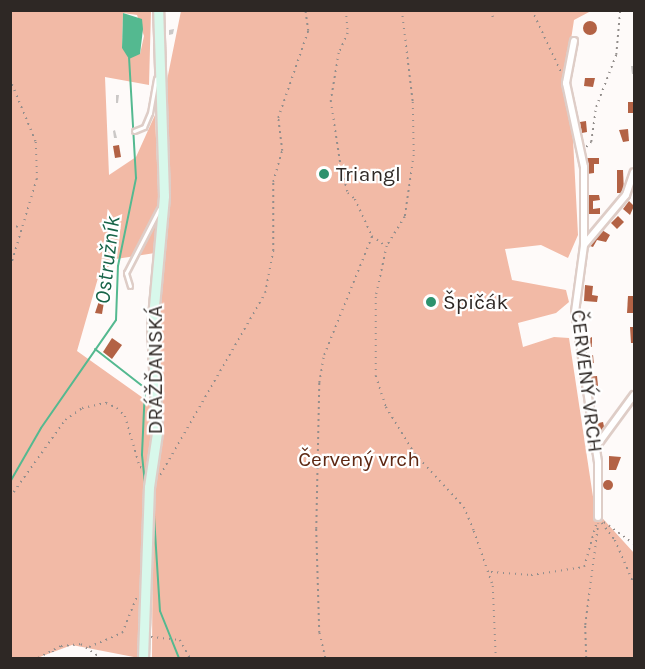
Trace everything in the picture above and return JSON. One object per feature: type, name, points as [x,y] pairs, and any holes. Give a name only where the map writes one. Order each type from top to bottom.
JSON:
[{"type":"street","name":"DRÁŽĎANSKÁ","points":[[143,658],[148,586],[149,487],[157,433],[152,328],[164,196],[158,10]]},
{"type":"street","name":"ČERVENÝ VRCH","points":[[574,40],[566,83],[579,154],[584,167],[584,245],[575,312],[596,448],[598,517]]},
{"type":"street","points":[[584,245],[626,195],[634,172]]},
{"type":"street","points":[[596,448],[634,395]]},
{"type":"lane","points":[[134,131],[144,127],[150,113],[159,59]]},
{"type":"lane","points":[[130,286],[126,273],[150,232],[164,196]]},
{"type":"path","points":[[149,487],[167,465],[265,293],[273,250],[273,182],[282,151],[278,118],[308,31],[305,10]]},
{"type":"path","points":[[346,10],[348,33],[339,53],[331,101],[348,193],[356,199],[372,236],[387,246]]},
{"type":"path","points":[[402,10],[413,102],[414,155],[405,218],[387,246],[376,297],[374,337],[376,376],[386,407],[415,454],[464,507],[491,572],[496,658]]},
{"type":"path","points":[[491,10],[494,21]]},
{"type":"path","points":[[532,10],[566,83]]},
{"type":"path","points":[[579,154],[591,142],[596,107],[616,55],[620,10]]},
{"type":"path","points":[[10,79],[36,142],[37,179],[10,269]]},
{"type":"path","points":[[10,227],[23,226]]},
{"type":"path","points":[[325,658],[319,633],[316,529],[319,383],[324,355],[372,236]]},
{"type":"path","points":[[10,497],[65,420],[90,406],[106,403],[125,416],[140,468],[151,470]]},
{"type":"path","points":[[491,572],[531,575],[584,567],[598,517]]},
{"type":"path","points":[[598,517],[634,544]]},
{"type":"path","points":[[598,517],[615,540],[634,584]]},
{"type":"path","points":[[586,658],[585,625],[598,517]]},
{"type":"path","points":[[38,658],[70,644],[89,647],[122,633],[135,598],[148,586]]},
{"type":"path","points":[[144,636],[180,639],[190,658]]},
{"type":"path","points":[[89,647],[101,658]]},
{"type":"path","points":[[52,650],[54,658]]},
{"type":"green space","points":[[10,11],[151,11],[149,85],[105,77],[109,175],[136,157],[155,115],[159,210],[155,253],[116,259],[98,278],[77,351],[153,405],[139,658],[72,645],[37,658],[11,658]],"holes":[[[123,13],[137,15],[144,36],[140,54],[122,48]]]},
{"type":"green space","name":"Červený vrch","points":[[181,11],[591,11],[574,20],[564,85],[573,139],[578,235],[568,258],[541,245],[505,249],[512,280],[566,290],[569,302],[556,313],[518,323],[523,347],[554,337],[569,338],[595,510],[634,553],[634,658],[152,658],[153,490],[161,441],[159,330],[169,197],[167,80]]},
{"type":"shaded area","points":[[123,13],[142,19],[140,54],[129,59],[122,48]]},
{"type":"building","points":[[590,21],[595,23],[597,28],[595,33],[590,35],[585,33],[583,28],[585,23]]},
{"type":"building","points":[[585,78],[595,78],[593,87],[584,86]]},
{"type":"building","points":[[628,102],[634,102],[634,113],[628,113]]},
{"type":"building","points":[[586,121],[587,132],[582,133],[580,122]]},
{"type":"building","points":[[628,129],[629,141],[623,142],[619,130]]},
{"type":"building","points":[[119,145],[121,157],[115,158],[113,146]]},
{"type":"building","points":[[586,158],[599,158],[599,164],[594,164],[594,173],[587,174]]},
{"type":"building","points":[[617,170],[623,170],[624,193],[617,193]]},
{"type":"building","points":[[587,195],[599,195],[600,200],[593,201],[593,209],[600,208],[600,214],[588,214]]},
{"type":"building","points":[[629,201],[634,206],[630,215],[623,209]]},
{"type":"building","points":[[618,216],[624,222],[617,229],[611,223]]},
{"type":"building","points":[[602,230],[610,235],[606,242],[597,240],[593,247],[590,246]]},
{"type":"building","points":[[585,285],[593,286],[592,295],[598,296],[597,302],[584,301]]},
{"type":"building","points":[[628,296],[634,296],[634,313],[627,313]]},
{"type":"building","points":[[99,301],[104,302],[102,314],[95,313]]},
{"type":"building","points":[[630,327],[634,327],[634,343],[631,343]]},
{"type":"building","points":[[592,337],[592,347],[584,347],[584,341]]},
{"type":"building","points":[[112,338],[122,345],[112,359],[103,352]]},
{"type":"building","points":[[593,355],[594,363],[586,364],[585,356]]},
{"type":"building","points":[[597,376],[598,386],[589,387],[587,377]]},
{"type":"building","points":[[603,422],[605,431],[596,433],[594,424]]},
{"type":"building","points":[[609,456],[621,457],[616,470],[609,470]]},
{"type":"building","points":[[608,480],[612,481],[612,489],[608,490],[604,489],[603,485],[604,481]]},
{"type":"waterway","name":"Ostružník","points":[[10,482],[41,428],[116,320],[118,266],[136,178],[129,58]]},
{"type":"waterway","points":[[95,349],[145,388],[142,455],[145,486]]},
{"type":"waterway","points":[[150,505],[154,516],[160,611],[179,658]]},
{"type":"place","name":"Triangl","points":[[324,174]]},
{"type":"place","name":"Špičák","points":[[431,302]]}]
